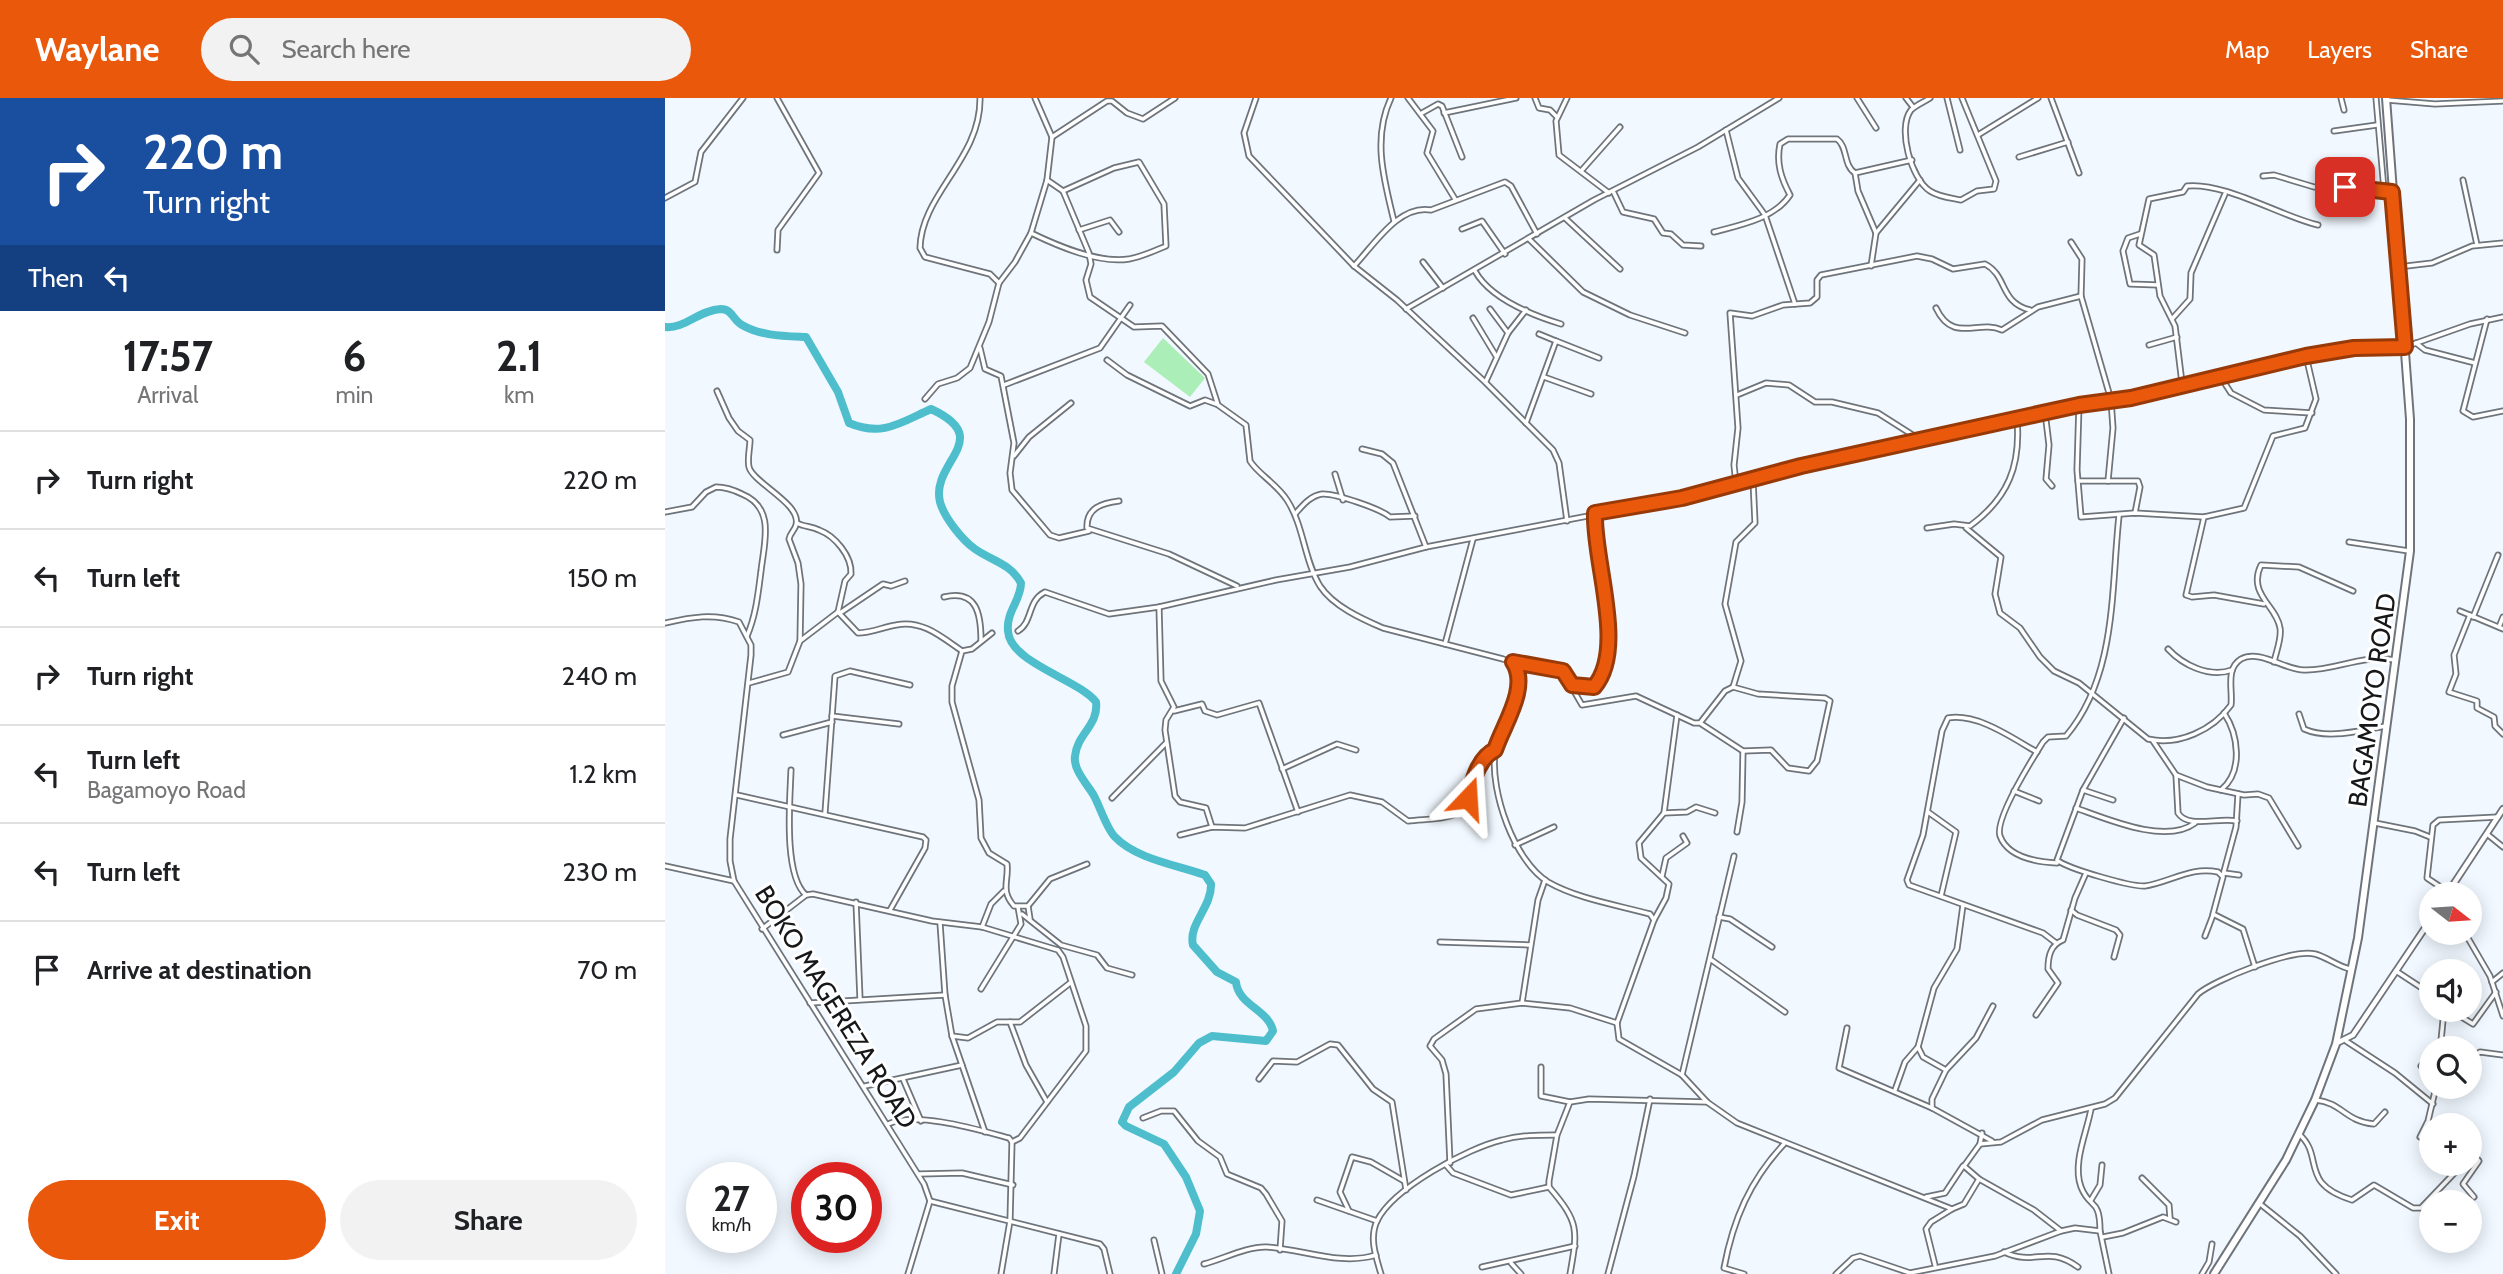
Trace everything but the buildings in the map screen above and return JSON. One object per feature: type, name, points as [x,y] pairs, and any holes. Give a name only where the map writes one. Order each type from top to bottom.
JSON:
[{"type":"highway","name":"BAGAMOYO ROAD","points":[[2214,1274],[2299,1134],[2336,1044],[2353,970],[2389,726],[2410,551],[2412,462],[2386,99]]},
{"type":"street","points":[[665,198],[695,182],[701,152],[743,98]]},
{"type":"street","points":[[777,98],[819,173],[778,230],[777,250]]},
{"type":"street","points":[[980,98],[973,140],[929,212],[920,247],[925,257],[990,274],[999,283]]},
{"type":"street","points":[[925,399],[938,384],[965,373],[980,346],[999,283],[1015,262],[1031,233],[1047,180],[1052,136],[1035,98]]},
{"type":"street","points":[[1052,136],[1107,101],[1112,101],[1127,113],[1143,119],[1175,98]]},
{"type":"street","points":[[1255,98],[1244,133],[1249,156],[1354,266],[1406,309],[1485,382],[1557,456],[1567,521]]},
{"type":"street","points":[[1391,98],[1383,116],[1380,135],[1382,164],[1394,221]]},
{"type":"street","points":[[1408,98],[1422,113],[1433,131],[1427,153],[1455,199]]},
{"type":"street","points":[[1444,113],[1516,98]]},
{"type":"street","points":[[1535,98],[1539,108],[1550,110],[1557,117]]},
{"type":"street","points":[[1567,98],[1557,117],[1559,155],[1611,192],[1623,212],[1654,219],[1663,233],[1674,235],[1683,244],[1701,246]]},
{"type":"street","points":[[1406,309],[1779,98]]},
{"type":"street","points":[[1857,98],[1876,128]]},
{"type":"street","points":[[1906,98],[1913,107]]},
{"type":"street","points":[[1930,98],[1913,107],[1907,120],[1906,132],[1912,160],[1920,180],[1936,194],[1961,200],[1977,191],[1993,189],[1996,181],[1962,98]]},
{"type":"street","points":[[1947,98],[1960,150]]},
{"type":"street","points":[[1978,135],[2038,98]]},
{"type":"street","points":[[2051,98],[2079,173]]},
{"type":"street","points":[[2341,98],[2344,110]]},
{"type":"street","points":[[2376,98],[2384,191]]},
{"type":"street","points":[[2386,99],[2435,104],[2503,101]]},
{"type":"street","points":[[1422,113],[1439,104],[1462,157]]},
{"type":"street","points":[[2334,131],[2377,125]]},
{"type":"street","points":[[1582,170],[1620,127]]},
{"type":"street","points":[[1726,130],[1738,178],[1765,215],[1795,304]]},
{"type":"street","points":[[1714,232],[1765,215],[1790,195],[1779,167],[1779,147],[1784,140],[1837,139],[1843,144],[1849,167],[1855,173],[1858,191],[1876,233]]},
{"type":"street","points":[[2019,157],[2068,142]]},
{"type":"street","points":[[1855,173],[1912,160]]},
{"type":"street","points":[[1031,233],[1089,253],[1126,260],[1166,246],[1164,204],[1141,164],[1136,161],[1114,167],[1063,191]]},
{"type":"street","points":[[2263,176],[2274,175],[2314,187],[2334,186],[2392,192]]},
{"type":"street","points":[[1047,180],[1063,191],[1089,253],[1091,264],[1086,280],[1090,297],[1134,327],[1158,324],[1165,329],[1208,374],[1218,405]]},
{"type":"street","points":[[1871,266],[1876,233],[1920,180]]},
{"type":"street","points":[[2463,180],[2477,245]]},
{"type":"street","points":[[1354,266],[1394,221],[1421,208],[1431,209],[1507,182],[1537,234]]},
{"type":"street","points":[[2182,383],[2177,337],[2158,285],[2154,253],[2140,248],[2140,234],[2147,203],[2153,197],[2183,192],[2190,186],[2225,194],[2318,225]]},
{"type":"street","points":[[2172,319],[2190,299],[2191,273],[2225,194]]},
{"type":"street","points":[[1566,218],[1619,270]]},
{"type":"street","points":[[1079,230],[1110,220],[1119,232]]},
{"type":"street","points":[[1462,229],[1482,221],[1505,254]]},
{"type":"street","points":[[2140,234],[2128,238],[2123,248],[2130,282],[2134,287],[2158,285]]},
{"type":"street","points":[[1529,239],[1583,292],[1630,315],[1685,333]]},
{"type":"street","points":[[2071,242],[2082,259],[2081,296],[2111,400],[2113,428],[2108,481]]},
{"type":"street","points":[[2397,267],[2432,263],[2477,245],[2503,243]]},
{"type":"street","points":[[1736,484],[1734,465],[1738,443],[1737,395],[1730,313],[1752,316],[1783,304],[1815,301],[1819,276],[1917,256],[1932,259],[1953,269],[1985,264],[1996,272],[2010,300],[2030,310]]},
{"type":"street","points":[[1423,261],[1443,288]]},
{"type":"street","points":[[1475,271],[1484,283],[1526,310],[1561,324]]},
{"type":"street","points":[[1935,308],[1946,324],[1971,330],[1991,325],[2002,330],[2030,310],[2081,296]]},
{"type":"street","points":[[1004,385],[1095,351],[1108,342],[1130,306]]},
{"type":"street","points":[[1490,309],[1509,333]]},
{"type":"street","points":[[1485,382],[1509,333],[1526,310]]},
{"type":"street","points":[[1018,631],[1026,626],[1036,598],[1045,592],[1102,613],[1159,607],[1239,587],[1350,567],[1426,547],[1682,498],[1919,439],[2079,405],[2147,394],[2182,383],[2306,356],[2354,348],[2405,347],[2487,319],[2503,317]]},
{"type":"street","points":[[1473,318],[1496,356]]},
{"type":"street","points":[[2487,319],[2465,396],[2465,415],[2473,417],[2503,411]]},
{"type":"street","points":[[1539,334],[1599,358]]},
{"type":"street","points":[[2149,345],[2177,337]]},
{"type":"street","points":[[1526,423],[1556,341]]},
{"type":"street","points":[[2416,343],[2425,350],[2475,363]]},
{"type":"street","points":[[980,346],[985,369],[1001,376],[1004,385],[1014,443],[1011,490],[1041,528],[1059,538],[1089,530],[1169,554],[1239,587]]},
{"type":"street","points":[[2079,405],[2078,481],[2081,517],[2135,513],[2203,517],[2244,508],[2273,436],[2279,432],[2302,431],[2312,413],[2315,393],[2306,356]]},
{"type":"street","points":[[1107,360],[1127,374],[1190,405],[1207,400],[1218,405],[1247,425],[1248,456],[1253,466],[1273,482],[1295,514],[1315,573],[1330,596],[1365,620],[1513,662],[1563,671],[1583,705],[1636,696],[1700,723],[1743,751],[1771,750],[1788,768],[1809,771],[1817,761],[1830,701],[1825,698],[1758,694],[1733,687],[1725,691],[1700,723]]},
{"type":"street","points":[[2220,376],[2231,393],[2264,410],[2312,413]]},
{"type":"street","points":[[1544,377],[1591,394]]},
{"type":"street","points":[[1737,395],[1766,383],[1789,385],[1815,402],[1829,401],[1878,413],[1919,439]]},
{"type":"street","points":[[717,391],[738,432],[750,440],[748,464],[753,475],[778,494],[797,523],[820,530],[831,537],[848,558],[851,574],[845,581],[839,612]]},
{"type":"street","points":[[1013,457],[1029,437],[1070,403]]},
{"type":"street","points":[[2045,412],[2049,445],[2046,479],[2052,486]]},
{"type":"street","points":[[1966,528],[2000,497],[2015,470],[2017,419]]},
{"type":"street","points":[[1363,449],[1382,454],[1393,463],[1426,547]]},
{"type":"street","points":[[1335,474],[1343,500]]},
{"type":"street","points":[[1733,687],[1741,661],[1724,604],[1737,538],[1748,533],[1755,523],[1753,480]]},
{"type":"street","points":[[2078,481],[2140,482],[2135,513]]},
{"type":"street","name":"BOKO MAGEREZA ROAD","points":[[665,512],[692,507],[706,492],[716,487],[748,497],[759,506],[767,525],[756,609],[747,636],[751,645],[748,683],[730,850],[734,881],[919,1174],[930,1201]]},
{"type":"street","points":[[1295,514],[1307,501],[1321,494],[1378,508],[1390,517],[1415,516]]},
{"type":"street","points":[[1089,530],[1087,522],[1095,507],[1119,501]]},
{"type":"street","points":[[1572,685],[1587,688],[1597,683],[1609,640],[1609,617],[1596,555],[1595,513]]},
{"type":"street","points":[[2120,515],[2108,631],[2093,693],[2069,733],[2063,737],[2048,737],[2037,752],[2014,791],[2001,827],[2002,839],[2020,855],[2142,886],[2188,872],[2210,870],[2239,875]]},
{"type":"street","points":[[2203,517],[2186,595],[2214,595],[2265,604]]},
{"type":"street","points":[[748,683],[788,671],[800,641],[801,584],[798,564],[789,538],[797,523]]},
{"type":"street","points":[[1927,527],[1954,524],[1966,528],[2001,557],[1994,594],[2000,613],[2025,633],[2040,657],[2054,671],[2093,693],[2153,740],[2176,775],[2179,816],[2195,823]]},
{"type":"street","points":[[1445,643],[1473,539]]},
{"type":"street","points":[[2349,542],[2410,551]]},
{"type":"street","points":[[2498,555],[2454,655],[2456,674],[2449,692],[2477,701],[2477,708],[2494,717],[2495,726],[2503,734]]},
{"type":"street","points":[[2274,662],[2281,630],[2265,604],[2257,578],[2261,565],[2299,567],[2353,591]]},
{"type":"street","points":[[800,641],[883,584],[891,586],[905,581]]},
{"type":"street","points":[[944,597],[960,593],[968,596],[979,614],[981,641]]},
{"type":"street","points":[[1159,607],[1161,681],[1172,699],[1174,711]]},
{"type":"street","points":[[2460,611],[2501,628],[2503,617]]},
{"type":"street","points":[[839,612],[857,633],[900,624],[915,625],[936,633],[963,652]]},
{"type":"street","points":[[665,623],[709,615],[724,617],[739,622],[747,636]]},
{"type":"street","points":[[992,634],[963,652],[952,686],[952,702],[965,756],[978,793],[981,838],[989,853],[1008,867],[1005,891],[1022,914],[1061,945],[1097,955],[1107,968],[1132,975]]},
{"type":"street","points":[[2168,649],[2178,661],[2192,667],[2216,673],[2232,670]]},
{"type":"street","points":[[2153,740],[2191,736],[2224,713],[2232,700],[2232,670],[2241,659],[2250,656],[2306,670],[2367,657],[2398,661]]},
{"type":"street","points":[[1513,662],[1519,674],[1517,691],[1495,750],[1499,788],[1509,832],[1515,845],[1545,880],[1587,897],[1650,914],[1654,920]]},
{"type":"street","points":[[825,813],[834,680],[837,673],[850,671],[910,684]]},
{"type":"street","points":[[1212,827],[1206,808],[1177,800],[1166,743],[1165,724],[1174,711],[1202,704],[1205,711],[1217,715],[1259,703],[1298,812]]},
{"type":"street","points":[[2221,791],[2232,778],[2235,767],[2234,729],[2224,713]]},
{"type":"street","points":[[2298,714],[2304,729],[2321,733],[2341,734],[2389,726]]},
{"type":"street","points":[[1677,715],[1664,813],[1651,825],[1637,849],[1641,858],[1669,884],[1669,892],[1654,920],[1617,1024],[1617,1034],[1623,1043],[1682,1075],[1707,1102],[1737,1123],[1952,1209]]},
{"type":"street","points":[[832,716],[899,724]]},
{"type":"street","points":[[2037,752],[1990,727],[1968,719],[1948,718],[1942,731],[1919,852],[1907,880],[1909,886],[2043,933],[2056,943]]},
{"type":"street","points":[[2059,863],[2057,856],[2083,790],[2124,718]]},
{"type":"street","points":[[783,735],[831,722]]},
{"type":"street","points":[[1112,798],[1166,743]]},
{"type":"street","points":[[1282,769],[1337,744],[1356,750]]},
{"type":"street","points":[[1180,835],[1212,827],[1245,828],[1350,795],[1382,802],[1408,821],[1451,816],[1465,805],[1479,767],[1487,755],[1495,750]]},
{"type":"street","points":[[1737,832],[1742,802],[1743,751]]},
{"type":"street","points":[[791,770],[790,847],[801,899]]},
{"type":"street","points":[[2176,775],[2221,791],[2258,793],[2270,799],[2298,846]]},
{"type":"street","points":[[2083,790],[2113,800]]},
{"type":"street","points":[[2014,791],[2039,801]]},
{"type":"street","points":[[2205,936],[2237,821],[2238,794]]},
{"type":"street","points":[[737,795],[911,832],[926,840],[925,848],[890,910]]},
{"type":"street","points":[[1664,813],[1687,812],[1696,807],[1715,813]]},
{"type":"street","points":[[2075,808],[2143,829],[2182,831],[2195,823],[2217,818],[2237,821]]},
{"type":"street","points":[[2455,882],[2503,809]]},
{"type":"street","points":[[1928,812],[1956,832],[1941,896]]},
{"type":"street","points":[[2433,882],[2427,878],[2433,825],[2439,820],[2498,817]]},
{"type":"street","points":[[2374,823],[2415,831],[2430,837]]},
{"type":"street","points":[[1515,845],[1554,827]]},
{"type":"street","points":[[2487,834],[2503,846]]},
{"type":"street","points":[[1662,876],[1666,858],[1687,843],[1683,836]]},
{"type":"street","points":[[1682,1075],[1734,856]]},
{"type":"street","points":[[1018,907],[1028,906],[1050,879],[1087,863]]},
{"type":"street","points":[[665,866],[734,881]]},
{"type":"street","points":[[2079,871],[2081,881]]},
{"type":"street","points":[[2036,1014],[2058,983],[2047,966],[2056,943],[2063,940],[2071,910],[2086,873]]},
{"type":"street","points":[[1522,1003],[1538,900],[1545,880]]},
{"type":"street","points":[[800,890],[806,895]]},
{"type":"street","points":[[982,927],[991,904],[1005,891]]},
{"type":"street","points":[[762,929],[806,895],[828,895],[940,922],[982,927],[1061,953],[1086,1026],[1088,1043],[1083,1057],[1020,1138],[1012,1142],[985,1132],[904,1119],[888,1124]]},
{"type":"street","points":[[856,902],[860,999]]},
{"type":"street","points":[[1895,1090],[1905,1062],[1918,1048],[1934,988],[1957,949],[1963,905]]},
{"type":"street","points":[[1028,906],[1030,919]]},
{"type":"street","points":[[2071,910],[2077,915],[2116,930],[2120,935],[2114,957]]},
{"type":"street","points":[[981,989],[1021,924],[1022,914]]},
{"type":"street","points":[[2069,918],[2077,915]]},
{"type":"street","points":[[2213,915],[2243,929],[2255,967]]},
{"type":"street","points":[[1719,917],[1730,919],[1772,947]]},
{"type":"street","points":[[940,922],[945,995],[952,1036],[985,1132]]},
{"type":"street","points":[[2336,1044],[2346,1041],[2419,937]]},
{"type":"street","points":[[1440,942],[1530,945]]},
{"type":"street","points":[[2472,945],[2492,982],[2503,1016]]},
{"type":"street","points":[[1980,1144],[1995,1143],[2042,1120],[2105,1104],[2125,1088],[2205,988],[2279,956],[2306,953],[2353,970]]},
{"type":"street","points":[[1710,960],[1785,1012]]},
{"type":"street","points":[[2396,971],[2419,986]]},
{"type":"street","points":[[2492,982],[2503,973]]},
{"type":"street","points":[[952,1036],[968,1038],[997,1022],[1027,1018],[1070,983]]},
{"type":"street","points":[[2482,1011],[2495,992]]},
{"type":"street","points":[[810,1003],[945,995]]},
{"type":"street","points":[[1549,1187],[1511,1195],[1453,1173],[1448,1164],[1446,1074],[1431,1042],[1476,1009],[1522,1003],[1578,1010],[1617,1024]]},
{"type":"street","points":[[1932,1108],[1932,1099],[1946,1070],[1976,1038],[1993,1006]]},
{"type":"street","points":[[1010,1022],[1026,1065],[1047,1102]]},
{"type":"street","points":[[1847,1028],[1839,1068],[1895,1090],[1982,1133],[1995,1143]]},
{"type":"street","points":[[2346,1041],[2395,1073],[2433,1104]]},
{"type":"street","points":[[1259,1079],[1273,1061],[1297,1062],[1330,1044],[1338,1045],[1373,1089],[1392,1102],[1406,1190]]},
{"type":"street","points":[[1918,1048],[1923,1057],[1946,1070]]},
{"type":"street","points":[[2482,1052],[2503,1055]]},
{"type":"street","points":[[865,1087],[962,1065]]},
{"type":"street","points":[[1541,1067],[1541,1096],[1570,1102],[1589,1098],[1707,1102]]},
{"type":"street","points":[[903,1079],[921,1121]]},
{"type":"street","points":[[1608,1274],[1634,1176],[1650,1099]]},
{"type":"street","points":[[2429,1113],[2434,1099]]},
{"type":"street","points":[[2315,1100],[2333,1103],[2357,1122],[2374,1124],[2385,1112]]},
{"type":"street","points":[[1570,1102],[1556,1135],[1549,1187],[1573,1217],[1575,1246],[1572,1274]]},
{"type":"street","points":[[2091,1108],[2079,1169],[2080,1186],[2099,1210],[2100,1231],[2109,1274]]},
{"type":"street","points":[[1143,1118],[1161,1111],[1174,1111],[1198,1141],[1220,1157],[1227,1174],[1261,1188],[1282,1221],[1280,1250]]},
{"type":"street","points":[[1923,1197],[1945,1193],[1980,1144],[1982,1133]]},
{"type":"street","points":[[2299,1134],[2308,1142],[2316,1177],[2325,1186],[2352,1199],[2374,1185],[2413,1208],[2421,1209],[2452,1176]]},
{"type":"street","points":[[1381,1274],[1373,1243],[1377,1221],[1406,1190],[1448,1164],[1501,1140],[1525,1135],[1556,1135]]},
{"type":"street","points":[[1001,1274],[1013,1185],[1012,1142]]},
{"type":"street","points":[[1744,1274],[1724,1268],[1740,1207],[1751,1184],[1784,1144]]},
{"type":"street","points":[[1349,1211],[1340,1192],[1352,1157],[1371,1161],[1403,1181]]},
{"type":"street","points":[[2091,1200],[2100,1185],[2102,1165]]},
{"type":"street","points":[[1964,1166],[1979,1179],[2034,1210],[2060,1231]]},
{"type":"street","points":[[919,1174],[962,1173],[1013,1185]]},
{"type":"street","points":[[2468,1190],[2463,1184],[2469,1176]]},
{"type":"street","points":[[2142,1178],[2169,1205],[2170,1218]]},
{"type":"street","points":[[1935,1266],[1926,1229],[1931,1222],[1964,1204],[1979,1179]]},
{"type":"street","points":[[1317,1200],[1377,1221]]},
{"type":"street","points":[[908,1274],[930,1201],[1103,1246],[1110,1274]]},
{"type":"street","points":[[2259,1203],[2300,1236],[2336,1274]]},
{"type":"street","points":[[2103,1237],[2123,1233],[2163,1217],[2176,1222]]},
{"type":"street","points":[[1836,1274],[1853,1258],[1860,1256],[1903,1273],[2004,1252],[2068,1228],[2100,1231]]},
{"type":"street","points":[[1054,1274],[1059,1234]]},
{"type":"street","points":[[1154,1240],[1162,1274]]},
{"type":"street","points":[[2202,1274],[2209,1262],[2212,1244]]},
{"type":"street","points":[[1482,1267],[1575,1246]]},
{"type":"street","points":[[1204,1264],[1266,1247],[1359,1259],[1376,1255]]},
{"type":"street","points":[[2004,1252],[2026,1259],[2055,1254],[2078,1267]]},
{"type":"street","points":[[1509,1262],[1521,1274]]},
{"type":"green space","points":[[1163,338],[1205,378],[1190,397],[1144,362]]},
{"type":"waterway","points":[[665,327],[679,325],[713,310],[725,309],[742,325],[757,331],[806,337],[838,392],[849,423],[871,429],[881,428],[931,409],[950,420],[958,431],[960,441],[939,488],[942,508],[965,540],[1012,571],[1021,583],[1008,624],[1012,642],[1032,661],[1075,686],[1096,702],[1094,717],[1077,748],[1075,761],[1109,828],[1115,837],[1134,851],[1205,875],[1211,884],[1208,900],[1194,930],[1193,945],[1217,972],[1236,982],[1242,996],[1266,1018],[1273,1031],[1266,1041],[1212,1036],[1199,1043],[1174,1072],[1129,1107],[1122,1122],[1164,1144],[1186,1177],[1200,1211],[1196,1234],[1176,1274]]},
{"type":"route","points":[[1468,798],[1479,767],[1487,755],[1495,750],[1517,691],[1519,674],[1513,662],[1563,671],[1572,685],[1587,688],[1594,687],[1601,676],[1610,628],[1596,555],[1595,513],[1682,498],[1801,466],[1919,439],[1964,432],[2079,405],[2131,398],[2182,383],[2273,366],[2306,356],[2354,348],[2405,347],[2392,192],[2345,187]]}]
